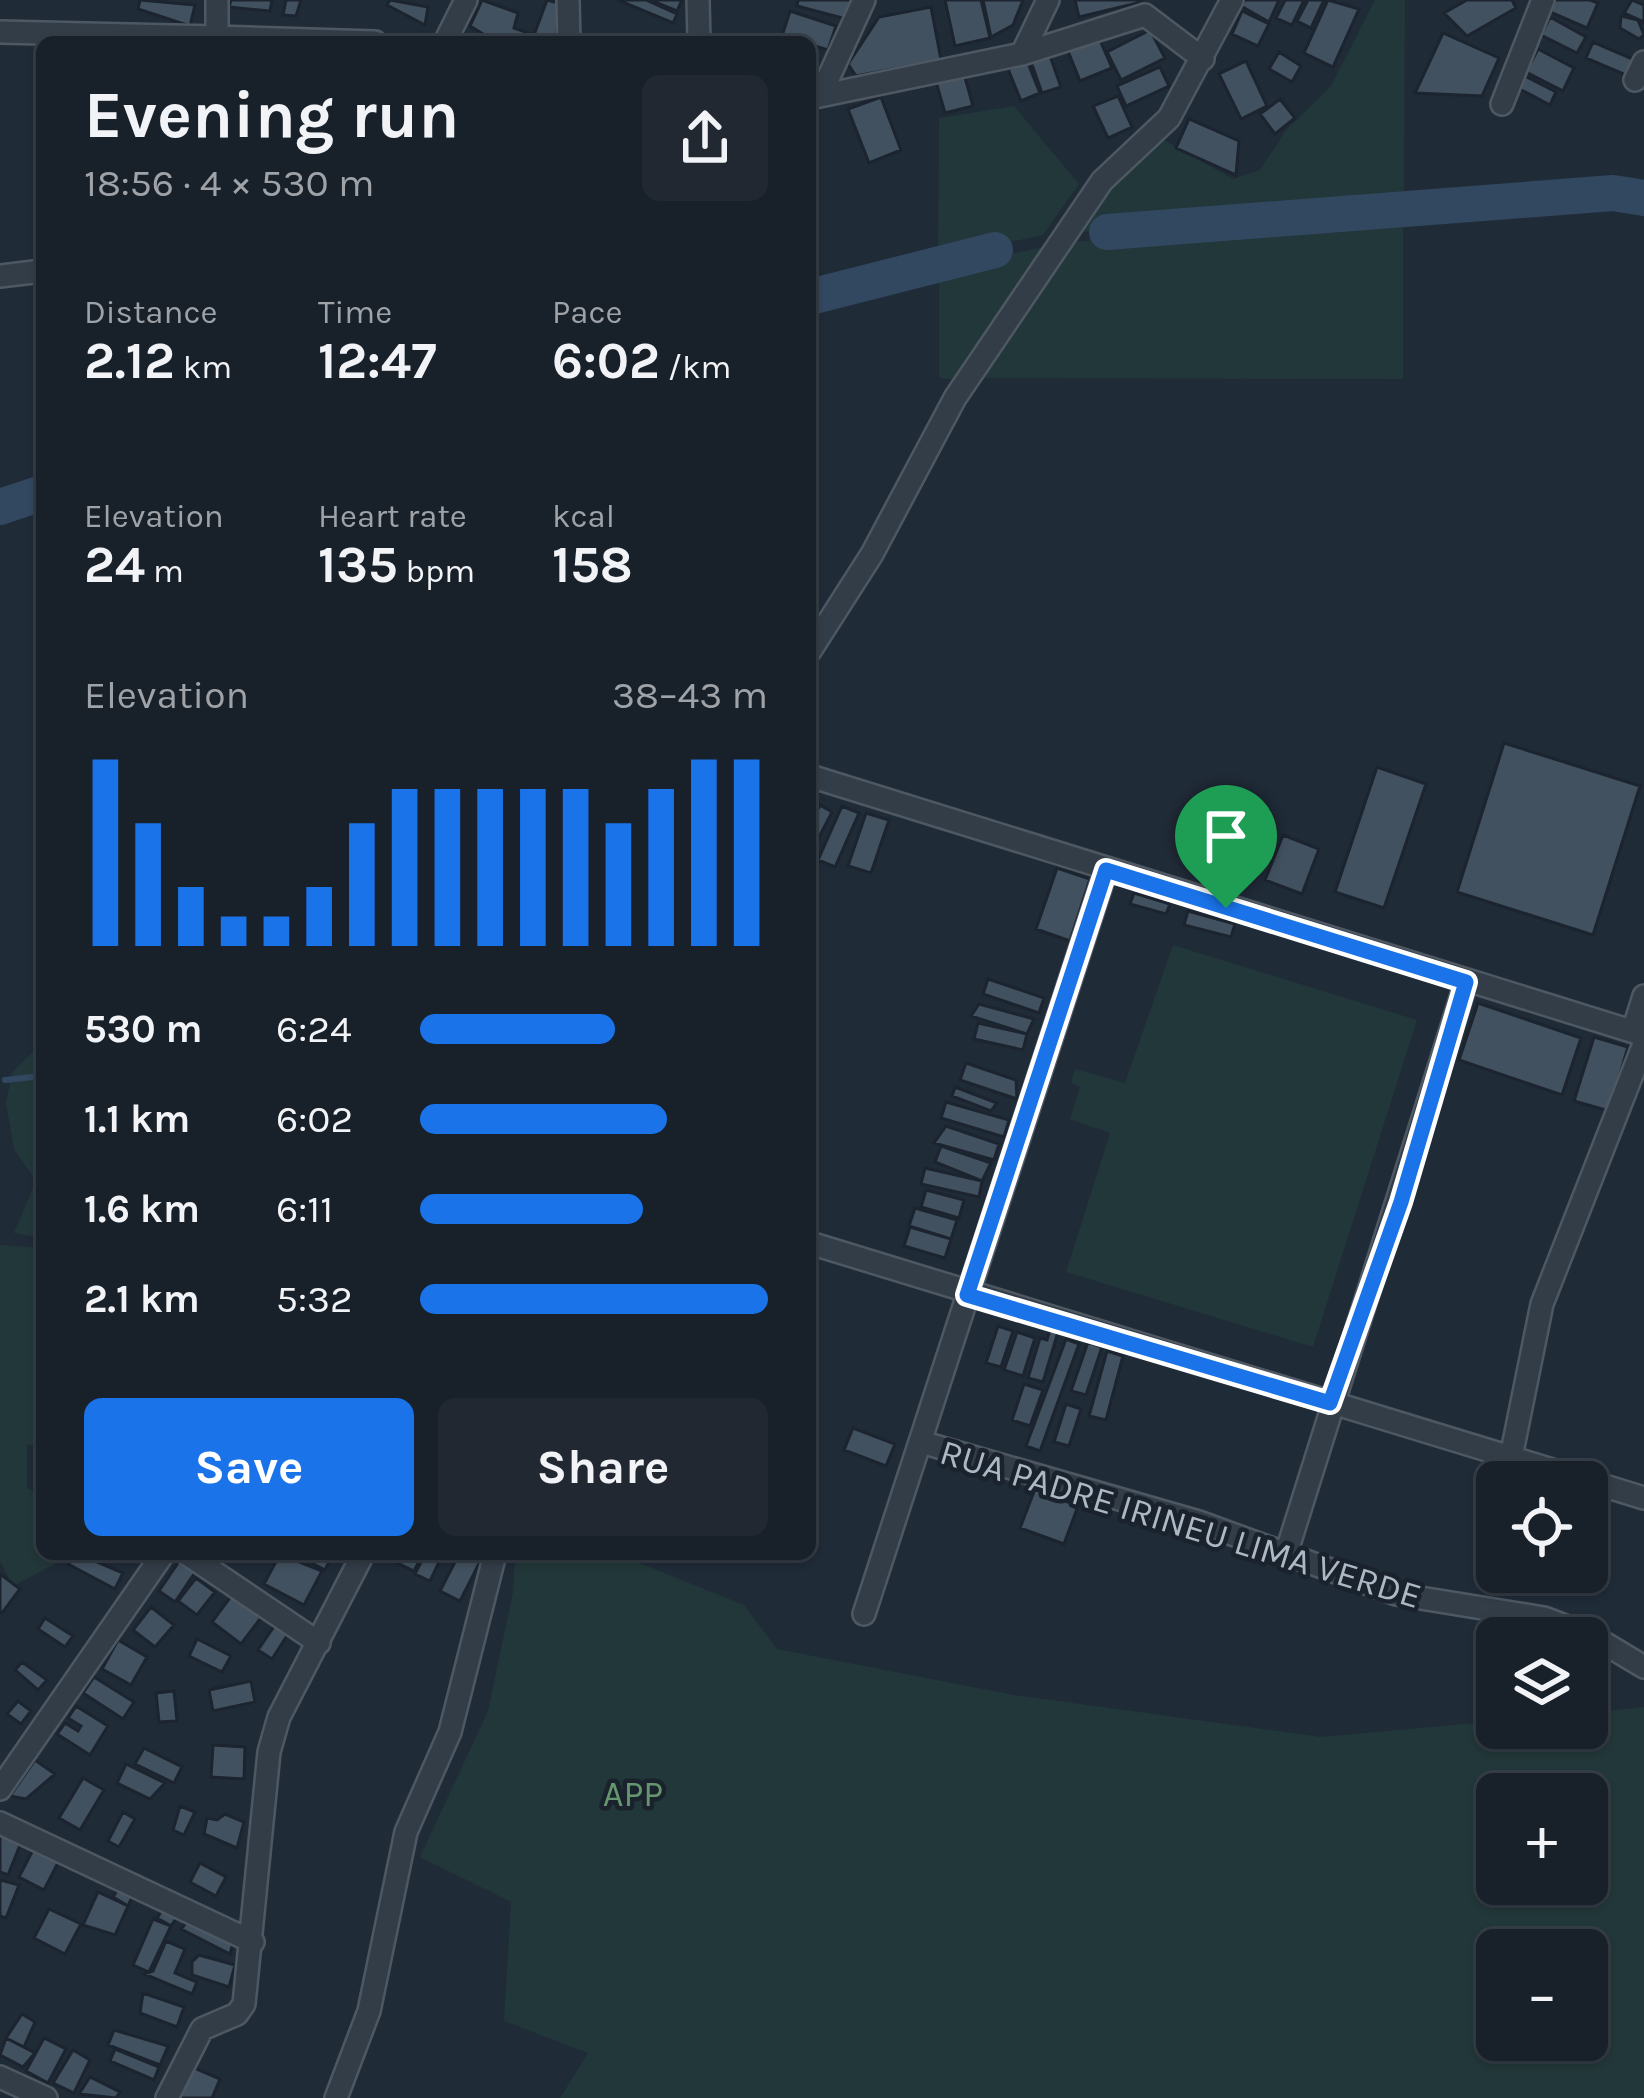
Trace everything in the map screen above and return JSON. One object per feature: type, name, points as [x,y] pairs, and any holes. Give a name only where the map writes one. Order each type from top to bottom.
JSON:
[{"type":"street","points":[[217,36],[218,0]]},
{"type":"street","points":[[448,36],[466,0]]},
{"type":"street","points":[[568,0],[569,36]]},
{"type":"street","points":[[698,0],[699,36]]},
{"type":"street","points":[[816,94],[864,0]]},
{"type":"street","points":[[1022,54],[1048,0]]},
{"type":"street","points":[[816,642],[872,554],[955,398],[1102,182],[1169,118],[1232,0]]},
{"type":"street","points":[[1502,104],[1543,0]]},
{"type":"street","points":[[816,96],[1022,54],[1151,8],[1203,59]]},
{"type":"street","points":[[0,32],[174,36]]},
{"type":"street","points":[[0,276],[36,272]]},
{"type":"street","points":[[816,778],[1640,1037]]},
{"type":"street","points":[[864,1614],[1106,870]]},
{"type":"street","points":[[1286,1554],[1330,1403],[1401,1202],[1466,982]]},
{"type":"street","points":[[1510,1457],[1542,1304],[1640,1037],[1644,996]]},
{"type":"street","points":[[816,1245],[967,1295],[1644,1498]]},
{"type":"street","name":"RUA PADRE IRINEU LIMA VERDE","points":[[921,1442],[1199,1522],[1396,1594],[1544,1618],[1594,1637],[1644,1667]]},
{"type":"street","points":[[0,1789],[159,1560]]},
{"type":"street","points":[[196,1560],[319,1643]]},
{"type":"street","points":[[166,2098],[202,2029],[237,2014],[244,2005],[269,1752],[279,1717],[360,1560]]},
{"type":"street","points":[[336,2098],[369,2011],[406,1832],[450,1732],[493,1560]]},
{"type":"street","points":[[0,1823],[253,1942]]},
{"type":"street","points":[[0,2077],[46,2098]]},
{"type":"green space","points":[[1375,0],[1405,0],[1404,201],[1072,233],[1157,136],[1233,179],[1260,170],[1287,129],[1331,86]]},
{"type":"green space","points":[[1014,106],[1079,184],[1043,235],[938,257],[939,118]]},
{"type":"green space","points":[[1403,213],[1403,379],[973,378],[1062,243]]},
{"type":"green space","points":[[1048,246],[959,380],[939,378],[939,270]]},
{"type":"green space","points":[[1173,945],[1417,1020],[1313,1347],[1066,1272],[1110,1133],[1070,1119],[1080,1087],[1071,1083],[1075,1069],[1125,1083]]},
{"type":"green space","points":[[36,1035],[36,1181],[14,1149],[6,1103],[12,1073],[34,1050]]},
{"type":"green space","points":[[36,1181],[36,1237],[14,1233]]},
{"type":"green space","points":[[0,1245],[36,1248],[36,1446],[27,1444],[27,1488],[36,1493],[36,1560],[63,1560],[13,1586],[0,1561]]},
{"type":"green space","name":"APP","points":[[515,1560],[632,1560],[744,1605],[777,1649],[1014,1695],[1321,1737],[1476,1723],[1476,1749],[1608,1749],[1608,1711],[1644,1707],[1644,2098],[560,2098],[588,2053],[504,2021],[511,1902],[420,1857],[488,1711],[513,1592]]},
{"type":"building","points":[[140,0],[195,5],[190,26],[138,9]]},
{"type":"building","points":[[231,0],[272,0],[270,11],[229,7]]},
{"type":"building","points":[[286,0],[301,0],[296,16],[283,15]]},
{"type":"building","points":[[390,0],[428,7],[425,25],[387,5]]},
{"type":"building","points":[[482,0],[518,13],[514,28],[534,35],[547,0],[558,3],[557,36],[486,36],[470,26]]},
{"type":"building","points":[[618,0],[646,0],[677,14],[673,23]]},
{"type":"building","points":[[650,0],[682,0],[677,11]]},
{"type":"building","points":[[798,0],[851,0],[846,19],[797,6]]},
{"type":"building","points":[[945,0],[981,0],[990,38],[955,46]]},
{"type":"building","points":[[983,0],[1023,0],[1013,25],[991,37]]},
{"type":"building","points":[[1075,0],[1140,0],[1142,2],[1079,17]]},
{"type":"building","points":[[1245,0],[1279,0],[1269,22],[1241,6]]},
{"type":"building","points":[[1285,0],[1304,0],[1292,25],[1276,18]]},
{"type":"building","points":[[1308,0],[1324,0],[1311,28],[1297,21]]},
{"type":"building","points":[[1328,0],[1359,9],[1333,67],[1304,53]]},
{"type":"building","points":[[1467,0],[1512,0],[1516,8],[1467,36],[1444,13]]},
{"type":"building","points":[[1555,0],[1598,3],[1587,28],[1550,12]]},
{"type":"building","points":[[1632,0],[1644,5],[1644,22],[1624,13]]},
{"type":"building","points":[[931,7],[941,60],[856,76],[848,64],[879,17]]},
{"type":"building","points":[[790,11],[836,26],[828,50],[816,46],[816,36],[782,36]]},
{"type":"building","points":[[1242,11],[1269,24],[1258,46],[1232,34]]},
{"type":"building","points":[[1621,16],[1638,20],[1644,35],[1639,39],[1620,28]]},
{"type":"building","points":[[1550,17],[1586,37],[1577,53],[1541,35]]},
{"type":"building","points":[[1150,30],[1165,58],[1121,80],[1107,52]]},
{"type":"building","points":[[1443,33],[1499,58],[1482,96],[1415,93]]},
{"type":"building","points":[[1099,38],[1112,68],[1080,81],[1068,51]]},
{"type":"building","points":[[1593,42],[1635,60],[1628,76],[1586,58]]},
{"type":"building","points":[[1538,49],[1574,68],[1563,91],[1526,72]]},
{"type":"building","points":[[1279,52],[1301,66],[1292,82],[1269,69]]},
{"type":"building","points":[[1050,56],[1061,87],[1042,93],[1031,62]]},
{"type":"building","points":[[1027,61],[1040,93],[1021,101],[1008,69]]},
{"type":"building","points":[[1246,61],[1267,106],[1241,119],[1219,74]]},
{"type":"building","points":[[1160,67],[1169,86],[1126,106],[1117,86]]},
{"type":"building","points":[[964,74],[973,106],[945,113],[936,82]]},
{"type":"building","points":[[1521,74],[1556,92],[1550,105],[1514,86]]},
{"type":"building","points":[[1118,96],[1132,127],[1108,138],[1093,106]]},
{"type":"building","points":[[881,97],[901,150],[869,163],[848,109]]},
{"type":"building","points":[[1280,99],[1295,118],[1275,134],[1260,114]]},
{"type":"building","points":[[1189,119],[1239,141],[1236,175],[1176,148]]},
{"type":"building","points":[[1504,743],[1640,786],[1593,935],[1457,892]]},
{"type":"building","points":[[1377,767],[1426,784],[1384,908],[1335,892]]},
{"type":"building","points":[[820,805],[832,812],[816,843]]},
{"type":"building","points":[[842,806],[859,813],[835,867],[818,860]]},
{"type":"building","points":[[866,813],[889,820],[871,873],[848,866]]},
{"type":"building","points":[[1283,835],[1319,849],[1302,894],[1265,880]]},
{"type":"building","points":[[1057,868],[1090,879],[1070,941],[1036,929]]},
{"type":"building","points":[[1134,893],[1170,904],[1166,914],[1130,904]]},
{"type":"building","points":[[1188,911],[1235,924],[1231,937],[1184,925]]},
{"type":"building","points":[[988,979],[1044,998],[1039,1013],[983,994]]},
{"type":"building","points":[[1478,1003],[1581,1038],[1562,1095],[1459,1060]]},
{"type":"building","points":[[979,1004],[1034,1019],[1027,1034],[971,1016]]},
{"type":"building","points":[[978,1023],[1027,1034],[1023,1050],[974,1039]]},
{"type":"building","points":[[1594,1037],[1628,1047],[1609,1111],[1574,1101]]},
{"type":"building","points":[[966,1063],[1016,1080],[1017,1099],[960,1080]]},
{"type":"building","points":[[955,1087],[997,1103],[991,1111],[952,1096]]},
{"type":"building","points":[[946,1102],[1009,1120],[1004,1137],[941,1118]]},
{"type":"building","points":[[946,1126],[999,1144],[994,1160],[934,1143]]},
{"type":"building","points":[[941,1146],[991,1163],[982,1181],[935,1162]]},
{"type":"building","points":[[925,1168],[982,1181],[979,1197],[921,1184]]},
{"type":"building","points":[[926,1190],[964,1200],[959,1218],[921,1207]]},
{"type":"building","points":[[915,1208],[957,1220],[951,1239],[909,1226]]},
{"type":"building","points":[[910,1227],[951,1239],[945,1258],[904,1246]]},
{"type":"building","points":[[998,1326],[1013,1331],[1001,1367],[986,1363]]},
{"type":"building","points":[[1050,1329],[1058,1332],[1043,1382],[1028,1378],[1040,1338],[1047,1340]]},
{"type":"building","points":[[1017,1332],[1035,1338],[1023,1376],[1004,1370]]},
{"type":"building","points":[[1066,1339],[1079,1344],[1040,1451],[1026,1446]]},
{"type":"building","points":[[1088,1342],[1102,1347],[1086,1395],[1071,1391]]},
{"type":"building","points":[[1107,1351],[1123,1356],[1106,1420],[1089,1416]]},
{"type":"building","points":[[1024,1384],[1043,1390],[1030,1426],[1012,1420]]},
{"type":"building","points":[[1066,1404],[1081,1409],[1069,1446],[1054,1442]]},
{"type":"building","points":[[853,1428],[895,1444],[886,1466],[844,1450]]},
{"type":"building","points":[[1035,1489],[1078,1506],[1064,1544],[1020,1528]]},
{"type":"building","points":[[93,1560],[123,1573],[115,1589],[68,1564]]},
{"type":"building","points":[[180,1560],[196,1571],[175,1602],[159,1591]]},
{"type":"building","points":[[277,1560],[295,1560],[322,1571],[304,1605],[264,1584]]},
{"type":"building","points":[[306,1560],[330,1560],[325,1570]]},
{"type":"building","points":[[391,1560],[420,1560],[414,1571]]},
{"type":"building","points":[[422,1560],[440,1560],[430,1581],[415,1574]]},
{"type":"building","points":[[456,1560],[481,1560],[460,1601],[440,1591]]},
{"type":"building","points":[[0,1574],[20,1589],[2,1613],[0,1612]]},
{"type":"building","points":[[196,1578],[215,1592],[197,1615],[178,1601]]},
{"type":"building","points":[[234,1592],[263,1615],[241,1644],[212,1622]]},
{"type":"building","points":[[151,1607],[174,1625],[155,1647],[133,1630]]},
{"type":"building","points":[[45,1618],[73,1636],[65,1647],[38,1629]]},
{"type":"building","points":[[277,1622],[290,1631],[272,1659],[258,1650]]},
{"type":"building","points":[[197,1639],[231,1656],[222,1672],[189,1656]]},
{"type":"building","points":[[118,1640],[147,1657],[131,1685],[102,1669]]},
{"type":"building","points":[[22,1662],[47,1680],[38,1690],[15,1670]]},
{"type":"building","points":[[94,1677],[134,1702],[123,1719],[83,1693]]},
{"type":"building","points":[[251,1681],[255,1702],[213,1711],[209,1690]]},
{"type":"building","points":[[174,1691],[177,1721],[159,1722],[156,1693]]},
{"type":"building","points":[[18,1701],[31,1711],[21,1724],[7,1714]]},
{"type":"building","points":[[76,1706],[108,1726],[90,1755],[57,1734],[65,1723],[78,1731],[81,1726],[68,1718]]},
{"type":"building","points":[[213,1745],[245,1747],[244,1779],[211,1777]]},
{"type":"building","points":[[144,1748],[182,1767],[174,1783],[135,1764]]},
{"type":"building","points":[[35,1760],[55,1774],[26,1799],[10,1796]]},
{"type":"building","points":[[126,1764],[165,1783],[150,1799],[117,1783]]},
{"type":"building","points":[[83,1778],[104,1790],[80,1830],[59,1818]]},
{"type":"building","points":[[180,1806],[195,1812],[184,1835],[173,1830]]},
{"type":"building","points":[[123,1812],[135,1819],[119,1847],[108,1841]]},
{"type":"building","points":[[225,1814],[244,1822],[237,1848],[204,1834],[207,1818],[217,1820]]},
{"type":"building","points":[[0,1831],[22,1840],[8,1875],[0,1872]]},
{"type":"building","points":[[37,1842],[62,1855],[44,1890],[19,1877]]},
{"type":"building","points":[[200,1863],[226,1877],[216,1896],[190,1882]]},
{"type":"building","points":[[0,1880],[19,1885],[6,1918],[0,1916]]},
{"type":"building","points":[[120,1885],[134,1893],[128,1906],[113,1897]]},
{"type":"building","points":[[98,1892],[128,1906],[115,1935],[83,1925]]},
{"type":"building","points":[[165,1906],[179,1914],[171,1926],[157,1918]]},
{"type":"building","points":[[49,1909],[81,1924],[65,1954],[34,1938]]},
{"type":"building","points":[[190,1918],[234,1939],[230,1954],[181,1929]]},
{"type":"building","points":[[153,1919],[171,1926],[149,1972],[133,1965]]},
{"type":"building","points":[[166,1941],[185,1949],[175,1973],[197,1982],[192,1994],[144,1974],[153,1971]]},
{"type":"building","points":[[199,1955],[235,1965],[229,1987],[192,1975],[192,1962]]},
{"type":"building","points":[[143,1993],[184,2007],[177,2027],[140,2013]]},
{"type":"building","points":[[22,2014],[35,2022],[24,2047],[6,2038]]},
{"type":"building","points":[[114,2030],[168,2046],[160,2065],[108,2045]]},
{"type":"building","points":[[6,2038],[35,2053],[23,2067],[0,2055]]},
{"type":"building","points":[[44,2038],[66,2049],[48,2083],[26,2071]]},
{"type":"building","points":[[115,2049],[159,2067],[154,2080],[110,2061]]},
{"type":"building","points":[[73,2050],[90,2060],[74,2093],[53,2083]]},
{"type":"building","points":[[190,2066],[220,2079],[212,2098],[176,2098]]},
{"type":"building","points":[[90,2077],[120,2092],[116,2098],[79,2094]]},
{"type":"waterway","points":[[1107,232],[1613,193],[1644,198]]},
{"type":"waterway","points":[[816,295],[995,250]]},
{"type":"waterway","points":[[0,507],[36,495]]},
{"type":"waterway","points":[[5,1080],[36,1077]]},
{"type":"route","points":[[1106,870],[1226,908],[1466,982],[1401,1202],[1330,1403],[967,1295],[1106,870]]}]
